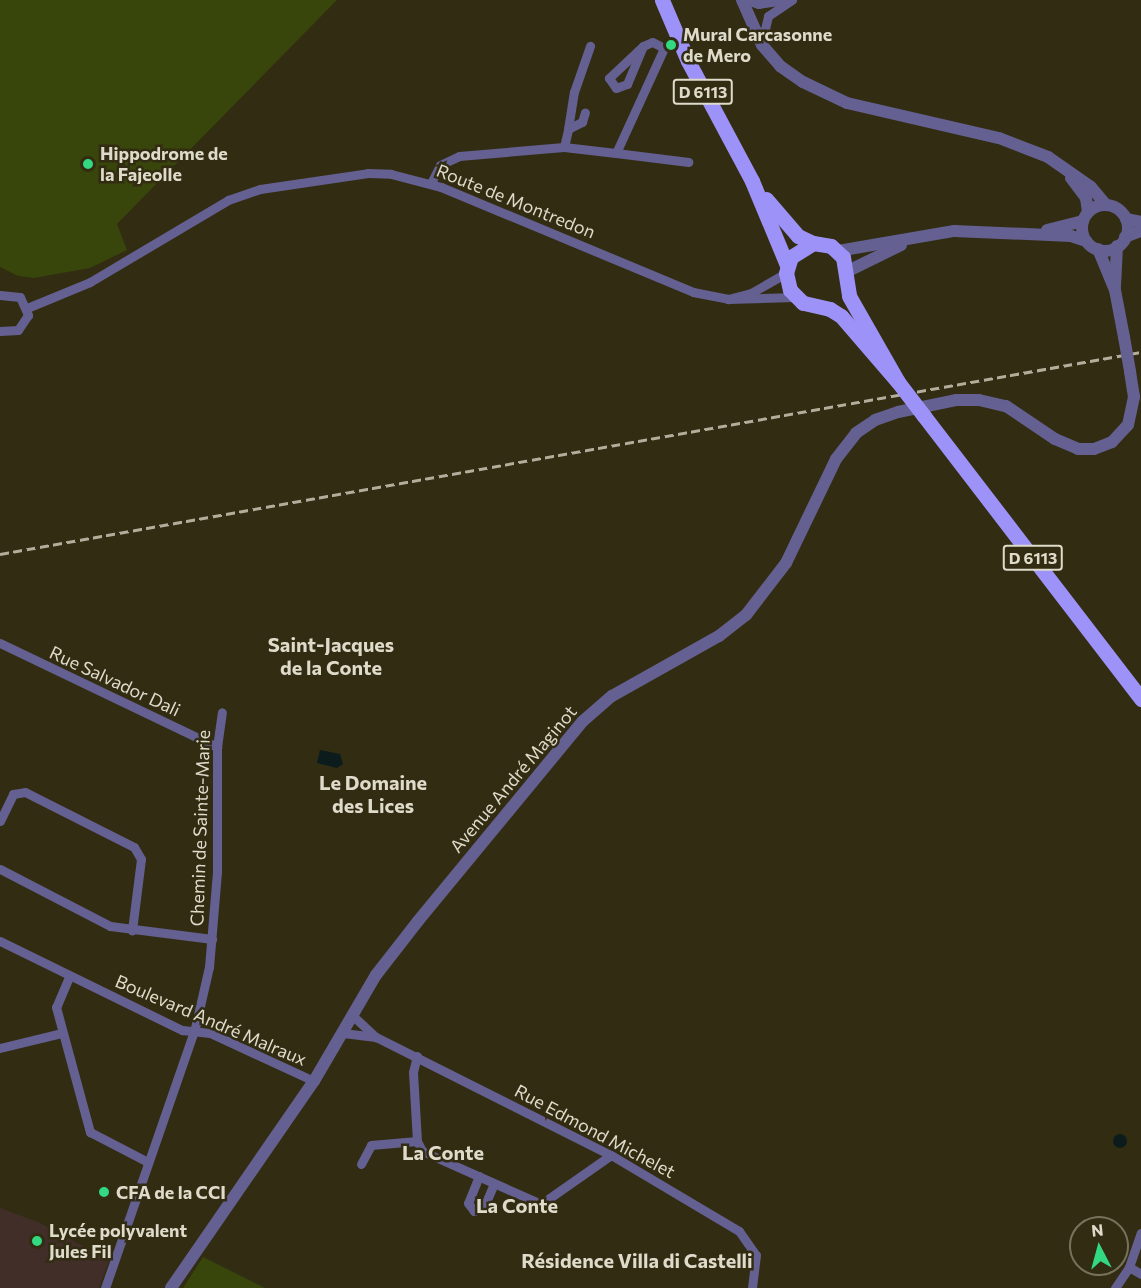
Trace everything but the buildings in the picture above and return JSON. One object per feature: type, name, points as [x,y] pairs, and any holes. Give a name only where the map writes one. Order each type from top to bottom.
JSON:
[{"type":"main road","name":"D 6113","points":[[662,0],[688,61],[752,181],[786,269]]},
{"type":"main road","name":"D 6113","points":[[752,181],[793,231],[813,243]]},
{"type":"main road","points":[[813,243],[838,251],[848,277],[838,298],[821,306],[795,297],[786,269],[797,251],[813,243]]},
{"type":"main road","name":"D 6113","points":[[848,277],[849,296],[871,340],[898,382]]},
{"type":"main road","name":"D 6113","points":[[821,306],[841,316],[898,382],[1141,699]]},
{"type":"street","points":[[786,0],[758,4],[744,0],[748,18],[762,45],[780,66],[824,93],[847,103],[999,138],[1048,157],[1091,186],[1106,205],[1118,209],[1126,219],[1141,222]]},
{"type":"street","points":[[748,18],[760,20],[792,0]]},
{"type":"street","points":[[748,18],[758,4]]},
{"type":"street","points":[[762,45],[768,16]]},
{"type":"street","points":[[616,153],[664,48],[652,42],[643,46],[612,72],[612,86],[621,88],[627,84],[643,46]]},
{"type":"street","points":[[564,147],[574,92],[590,46]]},
{"type":"street","points":[[568,129],[582,122],[585,112]]},
{"type":"street","points":[[431,183],[440,165],[459,156],[564,147],[688,162]]},
{"type":"street","points":[[1065,170],[1080,188],[1086,216],[1086,241]]},
{"type":"street","name":"Route de Montredon","points":[[27,308],[56,299],[228,200],[260,189],[368,173],[431,183],[693,292],[728,299],[795,297]]},
{"type":"street","points":[[1037,234],[1086,216],[1106,205]]},
{"type":"street","points":[[1115,290],[1126,219]]},
{"type":"street","points":[[838,251],[954,231],[1037,234],[1086,241],[1098,249],[1115,290]]},
{"type":"street","points":[[1098,249],[1121,242],[1141,231]]},
{"type":"street","points":[[848,277],[915,237]]},
{"type":"street","points":[[728,299],[751,293],[786,269]]},
{"type":"street","name":"Avenue André Maginot","points":[[171,1288],[314,1081],[352,1015],[397,948],[583,721],[612,696],[719,636],[746,615],[772,585],[836,459],[856,433],[874,420],[898,412],[956,400],[979,400],[1006,406],[1054,440],[1078,449],[1094,449],[1112,442],[1128,425],[1134,397],[1115,290]]},
{"type":"street","points":[[0,295],[20,297],[27,308],[24,325],[18,330],[0,331]]},
{"type":"street","name":"Rue Salvador Dali","points":[[0,643],[217,747]]},
{"type":"street","name":"Chemin de Sainte-Marie","points":[[105,1288],[146,1161],[195,1028],[212,939],[217,872],[217,747],[222,712]]},
{"type":"street","points":[[0,821],[13,794],[25,792],[134,847],[141,859],[132,930]]},
{"type":"street","points":[[0,869],[110,926],[212,939]]},
{"type":"street","name":"Boulevard André Malraux","points":[[0,941],[69,977],[182,1030],[195,1028],[314,1081]]},
{"type":"street","points":[[69,977],[57,1001],[62,1033],[90,1132],[146,1161]]},
{"type":"street","name":"Rue Edmond Michelet","points":[[352,1015],[376,1037],[611,1155],[739,1231],[756,1255],[752,1288]]},
{"type":"street","points":[[360,1037],[365,1026]]},
{"type":"street","name":"Rue Edmond Michelet","points":[[343,1032],[360,1037],[376,1037]]},
{"type":"street","points":[[0,1048],[62,1033]]},
{"type":"street","points":[[417,1056],[413,1072],[417,1141],[422,1151],[541,1204],[611,1155]]},
{"type":"street","points":[[361,1164],[371,1145],[380,1141],[417,1141]]},
{"type":"street","points":[[479,1176],[468,1203],[474,1211],[484,1207],[494,1184]]},
{"type":"street","points":[[1141,1233],[1129,1267],[1141,1274]]},
{"type":"shaded area","points":[[320,750],[340,754],[343,764],[337,768],[317,763]]},
{"type":"shaded area","points":[[1120,1134],[1125,1136],[1127,1141],[1125,1146],[1120,1148],[1115,1146],[1113,1141],[1115,1136]]},
{"type":"shaded area","name":"Lycée polyvalent Jules Fil","points":[[0,1208],[38,1222],[109,1260],[99,1288],[0,1288]]},
{"type":"green space","name":"Hippodrome de la Fajeolle","points":[[0,0],[337,0],[117,224],[127,250],[90,268],[34,278],[18,276],[0,267]]},
{"type":"green space","points":[[203,1257],[265,1288],[183,1288]]},
{"type":"railway","points":[[0,554],[1141,352]]},
{"type":"place","name":"Mural Carcasonne de Mero","points":[[671,45]]},
{"type":"place","name":"Hippodrome de la Fajeolle","points":[[88,164]]},
{"type":"place","name":"CFA de la CCI","points":[[104,1192]]},
{"type":"place","name":"Lycée polyvalent Jules Fil","points":[[37,1241]]},
{"type":"district","name":"Saint-Jacques de la Conte","points":[[331,656]]},
{"type":"district","name":"Le Domaine des Lices","points":[[373,794]]},
{"type":"district","name":"La Conte","points":[[443,1152]]},
{"type":"district","name":"La Conte","points":[[517,1205]]},
{"type":"district","name":"Résidence Villa di Castelli","points":[[637,1260]]}]
